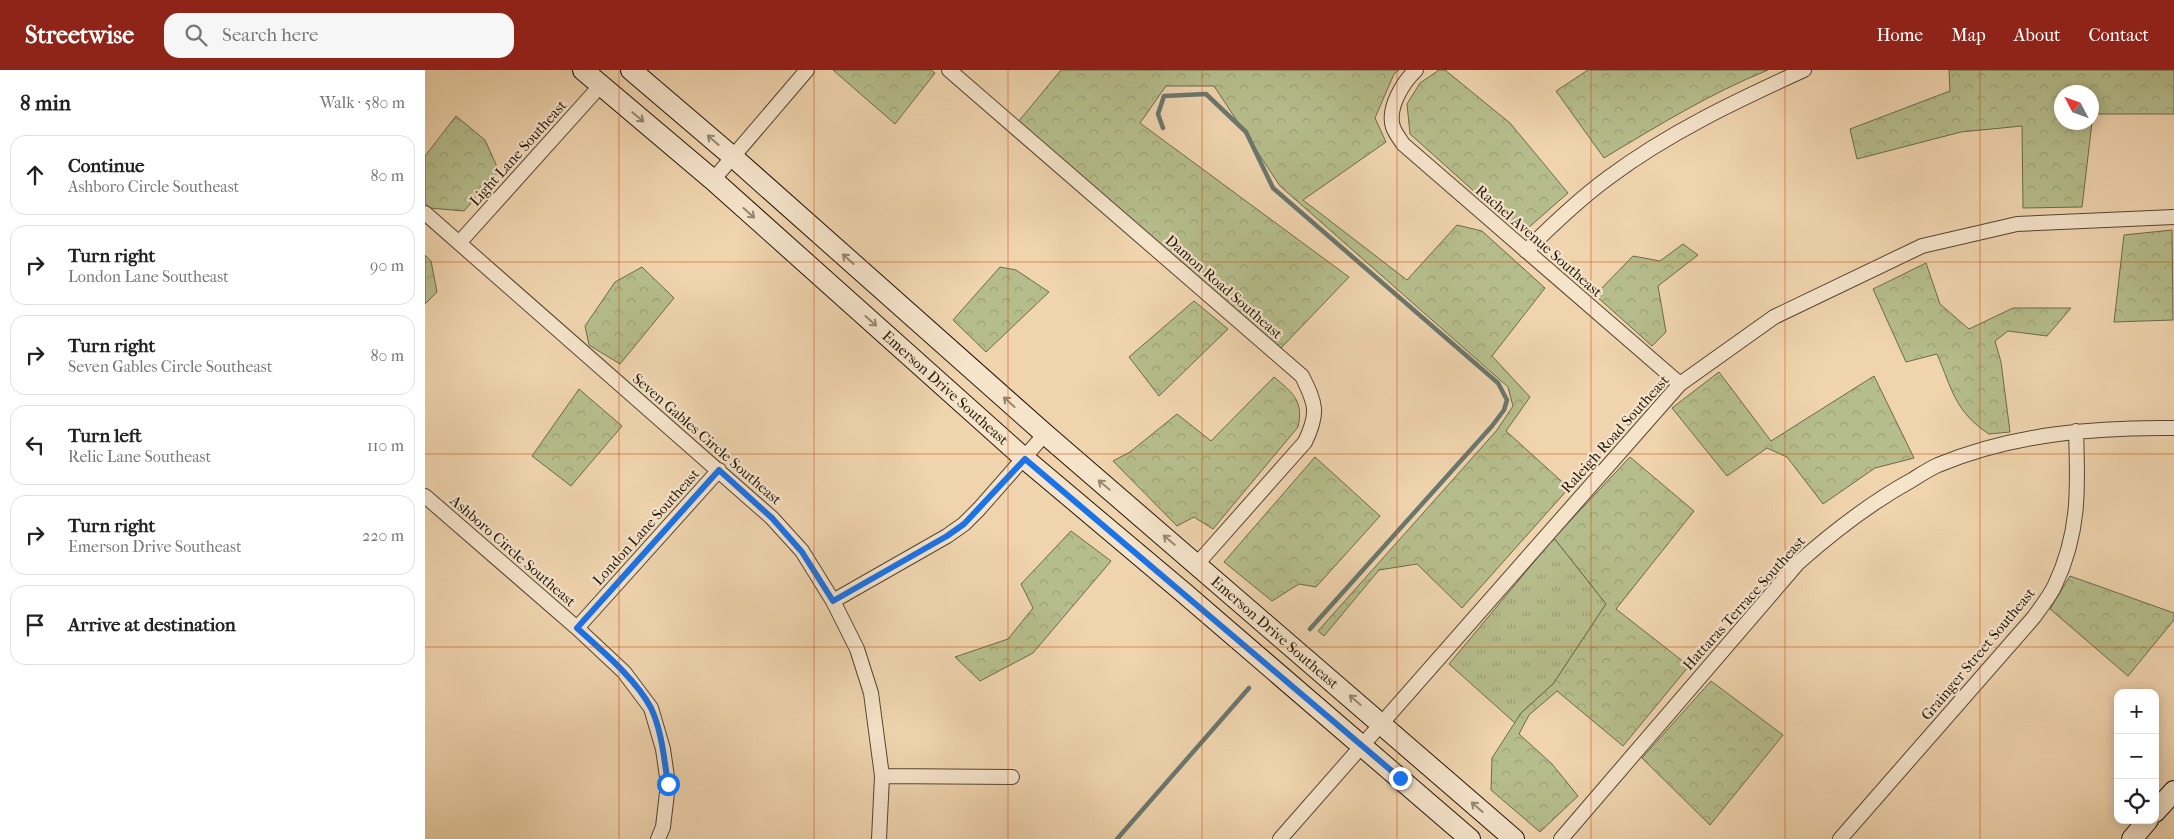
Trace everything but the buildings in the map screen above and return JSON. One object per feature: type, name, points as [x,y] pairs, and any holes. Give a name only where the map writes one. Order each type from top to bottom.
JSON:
[{"type":"street","name":"Emerson Drive Southeast","points":[[583,70],[713,180],[1025,459],[1470,839]]},
{"type":"street","name":"Emerson Drive Southeast","points":[[631,70],[733,157],[1045,434],[1382,723],[1514,839]]},
{"type":"street","points":[[713,180],[807,70]]},
{"type":"street","name":"Damon Road Southeast","points":[[949,70],[1302,376],[1313,398],[1314,424],[1305,442],[1197,564]]},
{"type":"street","name":"Rachel Avenue Southeast","points":[[1415,70],[1405,80],[1392,112],[1393,126],[1403,144],[1680,384]]},
{"type":"street","points":[[1526,251],[1560,216],[1608,177],[1664,140],[1734,102],[1804,70]]},
{"type":"street","name":"Light Lane Southeast","points":[[459,243],[601,85]]},
{"type":"street","name":"Seven Gables Circle Southeast","points":[[425,214],[719,470],[772,518],[796,545],[833,601],[857,648],[871,694],[882,776],[879,839]]},
{"type":"street","name":"Raleigh Road Southeast","points":[[1281,839],[1680,384],[1774,317],[1922,246],[2017,224],[2174,217]]},
{"type":"street","name":"Hattaras Terrace Southeast","points":[[1561,839],[1798,563],[1835,529],[1883,495],[1938,465],[2014,441],[2076,431],[2174,428]]},
{"type":"street","name":"Grainger Street Southeast","points":[[1840,839],[2034,617],[2055,587],[2072,542],[2078,498],[2076,431]]},
{"type":"street","points":[[833,601],[947,536],[964,524],[1025,459],[1045,434]]},
{"type":"street","name":"London Lane Southeast","points":[[577,628],[719,470]]},
{"type":"street","name":"Ashboro Circle Southeast","points":[[425,496],[577,628],[624,672],[651,708],[663,749],[668,784],[663,827],[658,839]]},
{"type":"street","points":[[882,776],[1012,777]]},
{"type":"street","points":[[2159,808],[2174,791]]},
{"type":"street","points":[[2132,839],[2145,824]]},
{"type":"green space","points":[[833,70],[931,70],[935,73],[895,124]]},
{"type":"green space","points":[[1061,70],[1399,70],[1394,74],[1375,118],[1386,142],[1303,200],[1407,280],[1457,225],[1482,231],[1545,288],[1492,356],[1530,397],[1506,431],[1569,488],[1462,608],[1417,564],[1379,570],[1324,636],[1318,631],[1497,430],[1513,406],[1508,387],[1280,186],[1214,86],[1166,86],[1140,123],[1349,277],[1281,348],[1018,122]]},
{"type":"green space","points":[[1439,70],[1445,70],[1510,123],[1568,193],[1528,228],[1513,226],[1410,134],[1407,104],[1420,83]]},
{"type":"green space","points":[[1588,70],[1768,70],[1664,122],[1604,158],[1556,91]]},
{"type":"green space","points":[[1949,70],[2174,70],[2174,114],[2099,114],[2099,85],[2054,85],[2054,130],[2091,130],[2082,207],[2023,208],[2022,126],[1961,132],[1857,159],[1850,129],[1950,91]]},
{"type":"green space","points":[[456,116],[485,140],[499,171],[464,211],[430,208],[425,203],[425,156]]},
{"type":"green space","points":[[2172,230],[2173,320],[2114,322],[2124,235]]},
{"type":"green space","points":[[1683,244],[1698,255],[1658,286],[1666,332],[1652,346],[1595,295],[1633,256],[1660,261]]},
{"type":"green space","points":[[425,255],[431,261],[437,292],[425,304]]},
{"type":"green space","points":[[1926,263],[1940,304],[1969,329],[2013,308],[2071,308],[2047,336],[2008,331],[1995,341],[2001,362],[2010,432],[1989,434],[1969,417],[1956,399],[1937,354],[1906,362],[1873,289]]},
{"type":"green space","points":[[642,267],[674,298],[620,364],[589,345],[585,326],[615,282]]},
{"type":"green space","points":[[1000,267],[1016,270],[1049,292],[986,352],[953,320]]},
{"type":"green space","points":[[1194,301],[1228,329],[1159,396],[1129,357]]},
{"type":"green space","points":[[1719,372],[1771,441],[1874,376],[1914,458],[1875,468],[1823,504],[1787,457],[1767,448],[1727,476],[1672,408]]},
{"type":"green space","points":[[1274,377],[1292,393],[1298,404],[1298,427],[1213,529],[1194,517],[1177,526],[1113,461],[1130,452],[1177,414],[1211,441]]},
{"type":"green space","points":[[579,389],[622,426],[571,486],[532,456]]},
{"type":"green space","points":[[1315,457],[1380,516],[1316,587],[1299,584],[1272,601],[1224,562]]},
{"type":"green space","points":[[1630,457],[1694,511],[1616,609],[1689,666],[1623,746],[1557,691],[1529,715],[1519,734],[1552,764],[1578,796],[1540,832],[1491,790],[1492,758],[1521,713],[1553,684],[1606,604],[1554,538]]},
{"type":"green space","points":[[1071,531],[1111,561],[1033,653],[980,681],[955,657],[1008,639],[1033,608],[1021,584]]},
{"type":"green space","points":[[1554,538],[1606,604],[1553,684],[1521,713],[1515,723],[1449,664]]},
{"type":"green space","points":[[2070,576],[2174,613],[2174,620],[2128,676],[2050,609]]},
{"type":"green space","points":[[1711,681],[1783,735],[1710,825],[1642,758]]},
{"type":"waterway","points":[[1163,128],[1158,114],[1164,96],[1206,94],[1246,132],[1273,188],[1498,383],[1507,400],[1504,410],[1492,426],[1310,629]]},
{"type":"waterway","points":[[1117,839],[1249,688]]},
{"type":"route","points":[[668,784],[663,749],[651,708],[624,672],[577,628],[719,470],[772,518],[802,552],[833,601],[947,536],[964,524],[1025,459],[1400,778]]}]
